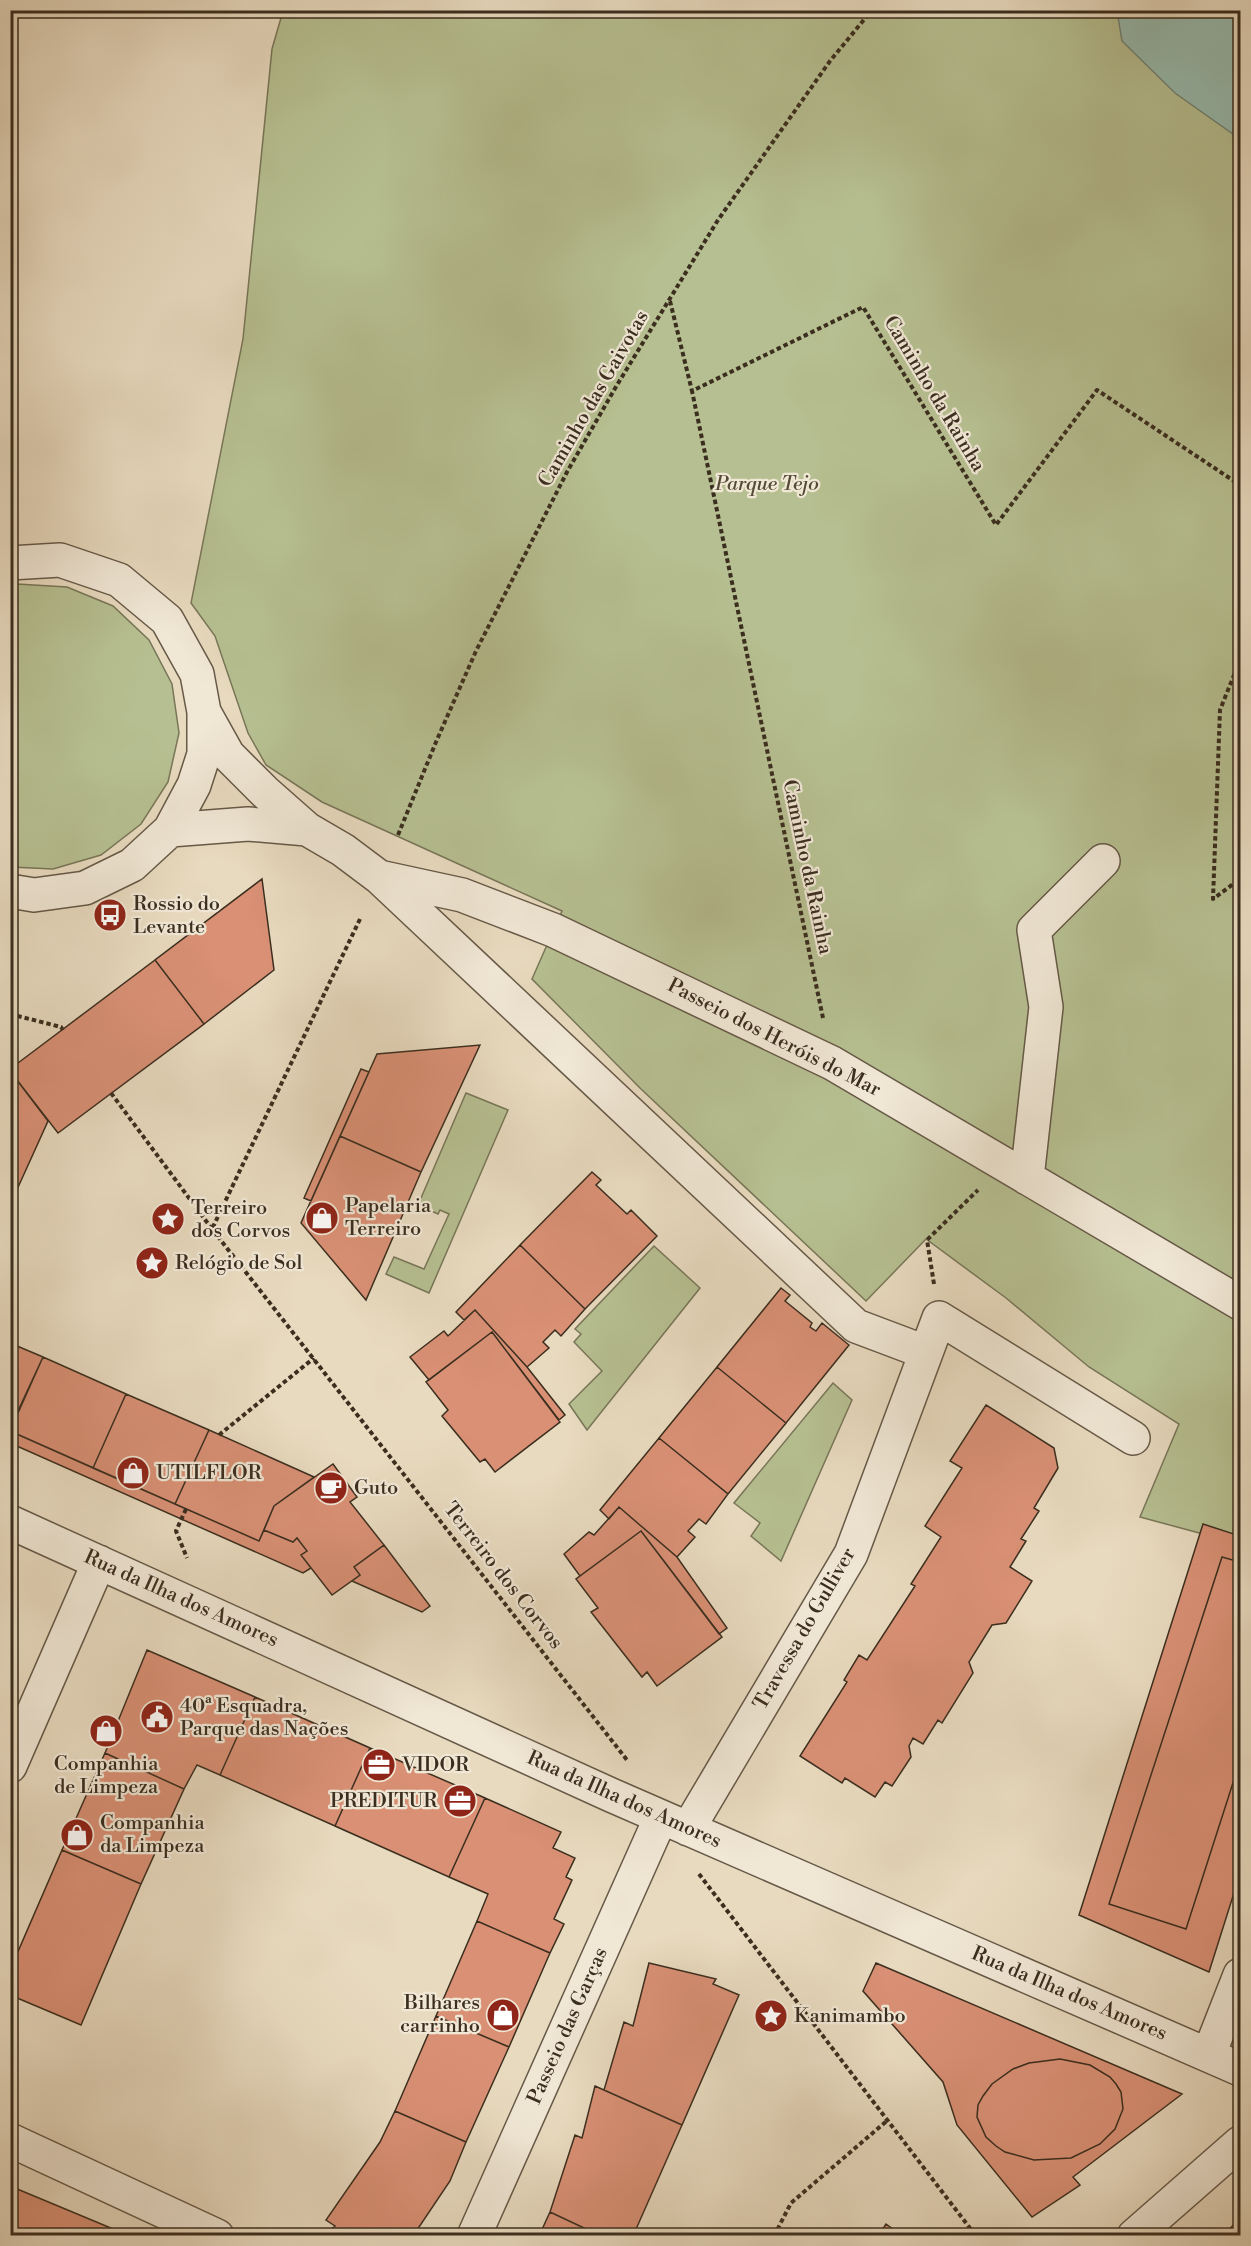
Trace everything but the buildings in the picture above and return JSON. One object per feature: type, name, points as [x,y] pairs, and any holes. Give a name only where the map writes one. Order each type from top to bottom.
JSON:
[{"type":"street","points":[[10,562],[60,560],[119,580],[167,620],[197,674],[204,712],[204,754],[194,785],[170,830],[132,865],[85,888],[18,900]]},
{"type":"street","name":"Passeio dos Heróis do Mar","points":[[204,712],[228,755],[265,792],[307,829],[343,850],[379,877],[856,1326],[925,1352]]},
{"type":"street","name":"Passeio dos Heróis do Mar","points":[[170,830],[248,824],[307,829]]},
{"type":"street","points":[[1015,1171],[1046,1007],[1034,930],[1103,861]]},
{"type":"street","name":"Passeio dos Heróis do Mar","points":[[379,877],[462,895],[553,930],[832,1063],[1240,1303]]},
{"type":"street","points":[[939,1318],[1132,1438]]},
{"type":"street","name":"Travessa do Gulliver","points":[[675,1823],[851,1554],[939,1318]]},
{"type":"street","name":"Rua da Ilha dos Amores","points":[[10,1522],[675,1823],[1240,2069]]},
{"type":"street","points":[[10,1766],[99,1562]]},
{"type":"street","name":"Passeio das Garças","points":[[474,2235],[675,1823]]},
{"type":"street","points":[[1209,2054],[1240,1975]]},
{"type":"street","points":[[10,2140],[217,2235]]},
{"type":"street","points":[[1134,2235],[1240,2143]]},
{"type":"path","name":"Caminho das Gaivotas","points":[[398,835],[463,681],[520,561],[611,395],[718,220],[830,62],[872,10]]},
{"type":"path","points":[[670,300],[692,391]]},
{"type":"path","name":"Caminho da Rainha","points":[[832,1063],[692,391],[863,307],[996,525],[1097,390],[1240,485]]},
{"type":"path","points":[[1240,660],[1220,710],[1213,899],[1240,879]]},
{"type":"path","points":[[212,1229],[360,919]]},
{"type":"path","points":[[10,1014],[61,1027],[63,1030]]},
{"type":"path","name":"Terreiro dos Corvos","points":[[111,1093],[212,1229],[627,1760]]},
{"type":"path","points":[[939,1318],[927,1240],[1015,1171]]},
{"type":"path","points":[[219,1435],[314,1358]]},
{"type":"path","points":[[186,1509],[176,1531],[187,1558]]},
{"type":"path","points":[[697,1872],[976,2235]]},
{"type":"path","points":[[774,2235],[791,2203],[889,2119]]},
{"type":"green space","name":"Parque Tejo","points":[[283,11],[1240,11],[1240,1544],[1140,1517],[1179,1424],[1089,1367],[1006,1298],[926,1239],[866,1301],[641,1089],[532,979],[562,911],[322,802],[266,765],[248,733],[215,636],[191,603],[243,339],[272,49]]},
{"type":"green space","points":[[17,584],[67,587],[113,606],[149,640],[172,684],[179,733],[168,782],[141,824],[101,855],[53,869],[11,867],[10,586]]},
{"type":"green space","points":[[466,1093],[508,1110],[429,1293],[386,1274],[394,1257],[424,1269],[449,1214],[440,1210],[438,1214],[418,1205]]},
{"type":"green space","points":[[654,1246],[700,1288],[587,1430],[569,1404],[602,1371],[574,1342],[581,1334],[575,1329]]},
{"type":"green space","points":[[833,1383],[852,1400],[781,1561],[751,1536],[760,1523],[734,1503]]},
{"type":"water","points":[[1117,11],[1240,11],[1240,139],[1175,93],[1122,41]]},
{"type":"place","name":"Rossio do Levante","points":[[110,915]]},
{"type":"place","name":"Papelaria Terreiro","points":[[322,1218]]},
{"type":"place","name":"Terreiro dos Corvos","points":[[168,1219]]},
{"type":"place","name":"Relógio de Sol","points":[[152,1263]]},
{"type":"place","name":"UTILFLOR","points":[[133,1473]]},
{"type":"place","name":"Guto","points":[[331,1488]]},
{"type":"place","name":"40ª Esquadra, Parque das Nações","points":[[157,1717]]},
{"type":"place","name":"Companhia de Limpeza","points":[[106,1731]]},
{"type":"place","name":"VIDOR","points":[[379,1765]]},
{"type":"place","name":"PREDITUR","points":[[460,1801]]},
{"type":"place","name":"Companhia da Limpeza","points":[[77,1835]]},
{"type":"place","name":"Bilhares carrinho","points":[[503,2015]]},
{"type":"place","name":"Kanimambo","points":[[771,2016]]}]
